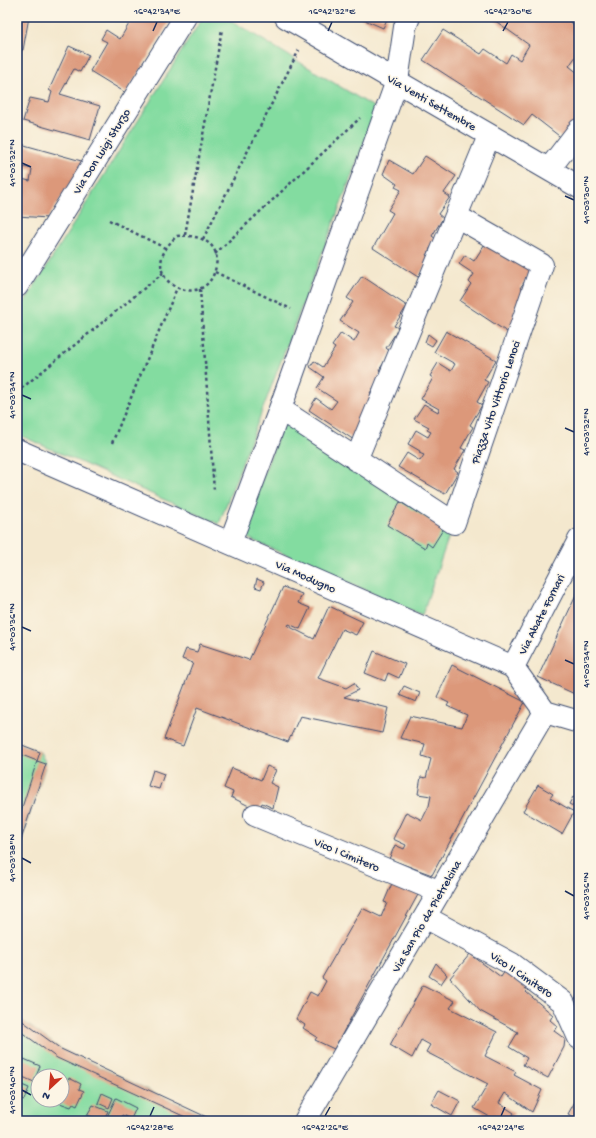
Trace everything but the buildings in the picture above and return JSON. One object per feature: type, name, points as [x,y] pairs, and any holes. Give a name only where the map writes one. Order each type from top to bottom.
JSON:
[{"type":"street","name":"Via Don Luigi Sturzo","points":[[17,286],[185,17]]},
{"type":"street","name":"Via Venti Settembre","points":[[286,17],[579,187]]},
{"type":"street","points":[[230,543],[280,409],[397,81],[405,27],[409,17]]},
{"type":"street","points":[[549,169],[579,130]]},
{"type":"street","points":[[356,460],[489,136]]},
{"type":"street","name":"Piazza Vito Vittorio Lenoci","points":[[280,409],[454,523],[542,265],[456,216]]},
{"type":"street","name":"Via Modugno","points":[[17,450],[513,668],[546,712]]},
{"type":"street","name":"Via Abate Fornari","points":[[513,668],[579,540]]},
{"type":"street","points":[[546,712],[579,722]]},
{"type":"street","name":"Via San Pio da Pietrelcina","points":[[305,1121],[546,712]]},
{"type":"street","name":"Vico I Cimitero","points":[[255,815],[440,892]]},
{"type":"street","name":"Vico II Cimitero","points":[[425,917],[512,964],[563,1002],[579,1038]]},
{"type":"path","points":[[185,235],[222,29]]},
{"type":"path","points":[[204,239],[309,31]]},
{"type":"path","points":[[215,254],[358,119],[363,117]]},
{"type":"path","points":[[109,220],[165,248]]},
{"type":"path","points":[[185,235],[204,239],[211,246],[217,263],[212,279],[200,289],[192,291],[177,288],[171,284],[163,273],[162,256],[165,248],[177,236],[185,235]]},
{"type":"path","points":[[215,272],[294,310]]},
{"type":"path","points":[[17,392],[163,273]]},
{"type":"path","points":[[112,443],[177,288]]},
{"type":"path","points":[[200,289],[214,491]]},
{"type":"green space","points":[[203,17],[225,17],[377,109],[219,524],[17,434],[17,314]]},
{"type":"green space","points":[[284,420],[451,530],[422,615],[241,535]]},
{"type":"green space","points":[[17,743],[40,752],[46,764],[17,853]]},
{"type":"green space","points":[[17,1017],[61,1049],[215,1121],[17,1121]]}]
